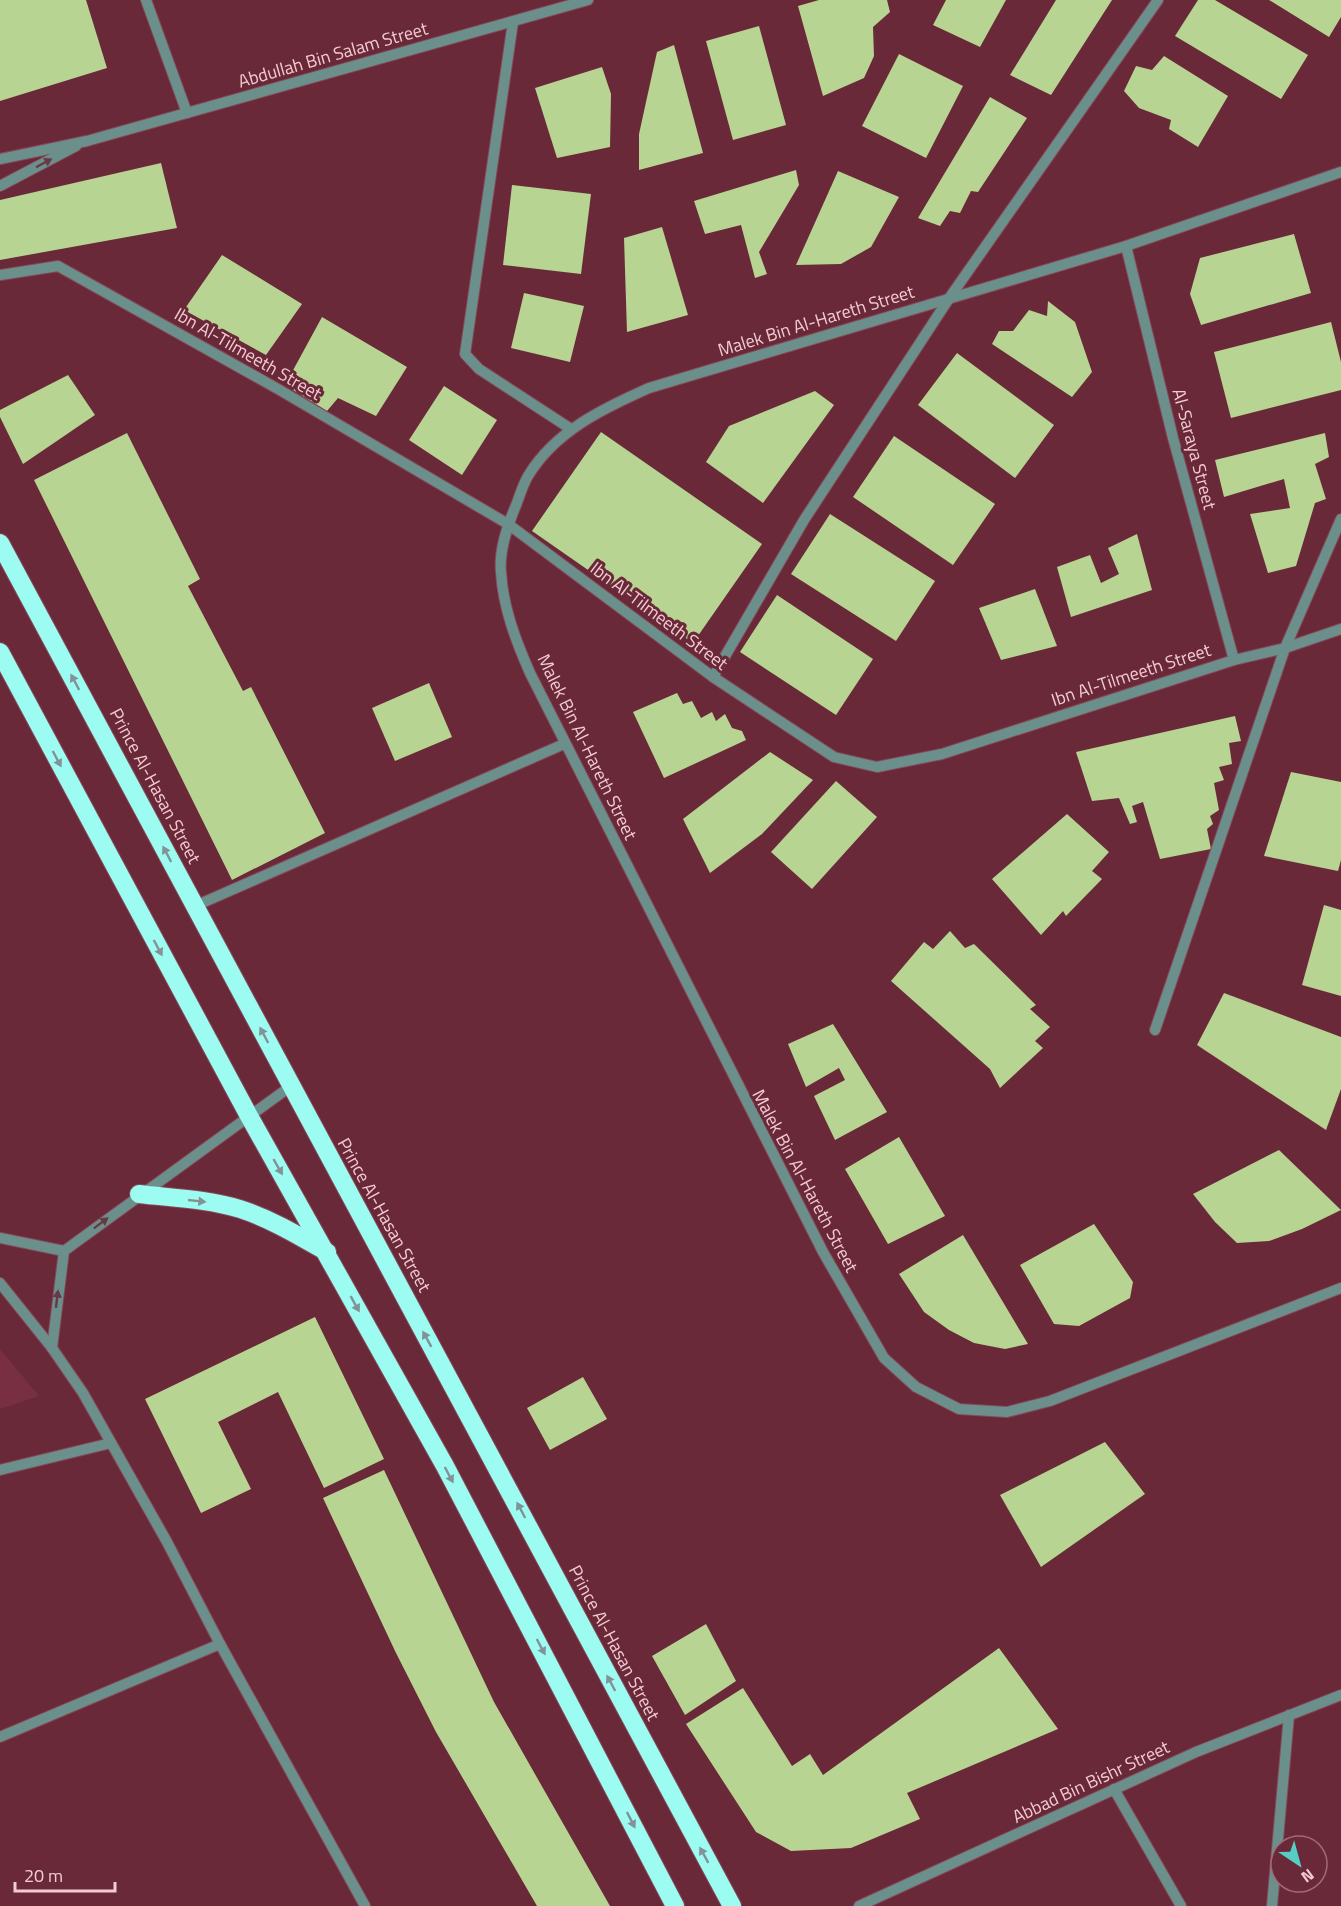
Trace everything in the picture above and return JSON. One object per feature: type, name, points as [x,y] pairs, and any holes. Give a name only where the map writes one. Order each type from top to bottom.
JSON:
[{"type":"highway","name":"Prince Al-Hasan Street","points":[[0,543],[732,1906]]},
{"type":"highway","points":[[0,652],[249,1116],[327,1252],[483,1539],[675,1906]]},
{"type":"highway","points":[[139,1194],[208,1202],[240,1209],[293,1232],[327,1252]]},
{"type":"street","points":[[146,0],[187,113]]},
{"type":"street","name":"Abdullah Bin Salam Street","points":[[0,159],[87,141],[588,0]]},
{"type":"street","points":[[713,677],[804,520],[950,297],[1158,0]]},
{"type":"street","points":[[513,22],[465,354],[478,369],[571,429]]},
{"type":"street","name":"Abdullah Bin Salam Street","points":[[0,186],[87,141]]},
{"type":"street","name":"Malek Bin Al-Hareth Street","points":[[1341,172],[1126,246],[650,388],[606,407],[571,429],[551,447],[528,476],[508,524],[500,571],[510,627],[564,744],[823,1252],[884,1358],[916,1387],[959,1409],[1006,1412],[1050,1401],[1341,1288]]},
{"type":"street","name":"Al-Saraya Street","points":[[1126,246],[1173,438],[1234,660]]},
{"type":"street","name":"Ibn Al-Tilmeeth Street","points":[[0,274],[49,266],[69,271],[508,524],[713,677],[834,757],[877,767],[942,754],[1234,660],[1284,648],[1341,629]]},
{"type":"street","points":[[1155,1030],[1284,648],[1341,519]]},
{"type":"street","points":[[195,906],[564,744]]},
{"type":"street","points":[[52,1348],[64,1251],[139,1194],[291,1086]]},
{"type":"street","points":[[0,1238],[64,1251]]},
{"type":"street","points":[[0,1283],[52,1348],[83,1393],[167,1542],[220,1644],[365,1906]]},
{"type":"street","points":[[0,1470],[111,1443]]},
{"type":"street","points":[[0,1737],[220,1644]]},
{"type":"street","name":"Abbad Bin Bishr Street","points":[[859,1906],[1196,1752],[1341,1695]]},
{"type":"street","points":[[1272,1906],[1289,1715]]},
{"type":"street","points":[[1114,1790],[1181,1906]]},
{"type":"shaded area","points":[[0,1349],[39,1396],[0,1409]]},
{"type":"building","points":[[0,0],[86,0],[107,68],[0,101]]},
{"type":"building","points":[[819,0],[887,0],[890,12],[873,27],[874,56],[864,78],[823,96],[798,6]]},
{"type":"building","points":[[946,0],[1006,0],[980,47],[933,25]]},
{"type":"building","points":[[1056,0],[1112,0],[1051,95],[1010,75]]},
{"type":"building","points":[[1198,0],[1215,0],[1308,55],[1281,99],[1175,36]]},
{"type":"building","points":[[1269,0],[1341,0],[1341,17],[1329,37]]},
{"type":"building","points":[[759,26],[786,125],[733,140],[706,41]]},
{"type":"building","points":[[674,45],[703,153],[639,170],[639,134],[657,52]]},
{"type":"building","points":[[899,54],[963,86],[926,158],[862,126]]},
{"type":"building","points":[[1164,56],[1228,96],[1198,147],[1169,129],[1171,120],[1139,108],[1124,91],[1136,66],[1152,70]]},
{"type":"building","points":[[602,67],[611,94],[610,147],[557,158],[535,88]]},
{"type":"building","points":[[990,97],[1027,118],[978,192],[971,191],[960,213],[950,211],[940,226],[918,218]]},
{"type":"building","points":[[161,163],[177,228],[0,260],[0,200]]},
{"type":"building","points":[[796,170],[799,185],[759,252],[767,274],[755,278],[741,225],[705,234],[694,201]]},
{"type":"building","points":[[838,171],[899,197],[871,247],[841,264],[796,265]]},
{"type":"building","points":[[512,185],[591,194],[581,274],[503,265]]},
{"type":"building","points":[[662,227],[688,315],[627,332],[624,238]]},
{"type":"building","points":[[1294,234],[1311,293],[1201,325],[1190,294],[1200,258]]},
{"type":"building","points":[[222,255],[302,304],[266,355],[184,310]]},
{"type":"building","points":[[524,293],[584,306],[570,362],[511,348]]},
{"type":"building","points":[[1048,301],[1075,322],[1092,372],[1072,397],[992,344],[999,331],[1013,331],[1029,310],[1047,316]]},
{"type":"building","points":[[322,317],[407,367],[376,416],[338,398],[327,411],[285,385]]},
{"type":"building","points":[[1331,322],[1341,362],[1341,390],[1231,418],[1214,352]]},
{"type":"building","points":[[957,353],[1054,425],[1015,478],[918,405]]},
{"type":"building","points":[[68,375],[95,415],[23,464],[0,417],[0,410]]},
{"type":"building","points":[[444,386],[497,420],[462,475],[409,440]]},
{"type":"building","points":[[815,391],[834,405],[763,503],[706,462],[729,426]]},
{"type":"building","points":[[601,432],[762,544],[693,643],[532,531]]},
{"type":"building","points":[[127,433],[200,579],[188,586],[243,691],[251,687],[325,833],[232,880],[34,480]]},
{"type":"building","points":[[1325,433],[1329,457],[1315,464],[1326,499],[1315,503],[1296,566],[1268,573],[1250,514],[1290,508],[1284,479],[1224,497],[1215,460]]},
{"type":"building","points":[[894,436],[995,504],[953,565],[853,497]]},
{"type":"building","points":[[830,514],[935,581],[896,641],[791,574]]},
{"type":"building","points":[[1137,534],[1152,590],[1071,617],[1057,567],[1090,555],[1101,583],[1119,574],[1108,548]]},
{"type":"building","points":[[1035,589],[1057,646],[1001,660],[979,608]]},
{"type":"building","points":[[777,595],[873,659],[836,715],[740,652]]},
{"type":"building","points":[[429,683],[452,737],[395,761],[372,708]]},
{"type":"building","points":[[677,693],[683,704],[692,701],[701,718],[712,712],[716,721],[725,714],[732,728],[742,731],[746,740],[664,778],[633,712]]},
{"type":"building","points":[[1235,716],[1241,741],[1229,743],[1232,764],[1219,767],[1224,780],[1214,783],[1219,810],[1210,816],[1213,824],[1207,829],[1211,849],[1160,859],[1143,802],[1132,806],[1137,822],[1130,824],[1119,798],[1092,801],[1076,752]]},
{"type":"building","points":[[770,752],[813,780],[762,834],[710,873],[683,819]]},
{"type":"building","points":[[1291,772],[1341,782],[1341,860],[1338,871],[1264,856]]},
{"type":"building","points":[[836,781],[877,817],[812,889],[771,852]]},
{"type":"building","points":[[1067,814],[1109,852],[1092,871],[1102,879],[1066,916],[1063,911],[1041,935],[992,879]]},
{"type":"building","points":[[1324,905],[1341,910],[1341,996],[1302,985]]},
{"type":"building","points":[[950,931],[965,948],[974,944],[1036,1005],[1030,1009],[1050,1027],[1035,1041],[1043,1048],[1000,1088],[990,1069],[891,981],[924,942],[933,949]]},
{"type":"building","points":[[1224,993],[1341,1037],[1341,1089],[1326,1130],[1197,1045]]},
{"type":"building","points":[[833,1024],[887,1112],[835,1140],[814,1096],[845,1080],[839,1068],[806,1087],[788,1044]]},
{"type":"building","points":[[899,1137],[945,1216],[888,1244],[845,1169]]},
{"type":"building","points":[[1279,1150],[1341,1210],[1302,1229],[1269,1241],[1237,1243],[1215,1222],[1193,1194]]},
{"type":"building","points":[[1094,1224],[1133,1282],[1130,1298],[1079,1326],[1054,1324],[1020,1265]]},
{"type":"building","points":[[963,1235],[1028,1344],[1005,1349],[974,1343],[949,1330],[924,1312],[899,1274]]},
{"type":"building","points":[[315,1317],[384,1459],[324,1488],[278,1392],[218,1422],[251,1489],[201,1513],[145,1399]]},
{"type":"building","points":[[583,1377],[607,1419],[550,1450],[527,1408]]},
{"type":"building","points":[[1105,1442],[1145,1494],[1041,1567],[1000,1495]]},
{"type":"building","points":[[384,1470],[494,1702],[610,1906],[537,1906],[436,1732],[323,1498]]},
{"type":"building","points":[[706,1624],[736,1681],[685,1715],[652,1656]]},
{"type":"building","points":[[999,1648],[1058,1729],[907,1793],[920,1819],[851,1848],[791,1851],[756,1832],[686,1724],[743,1688],[792,1766],[810,1754],[823,1775]]}]
